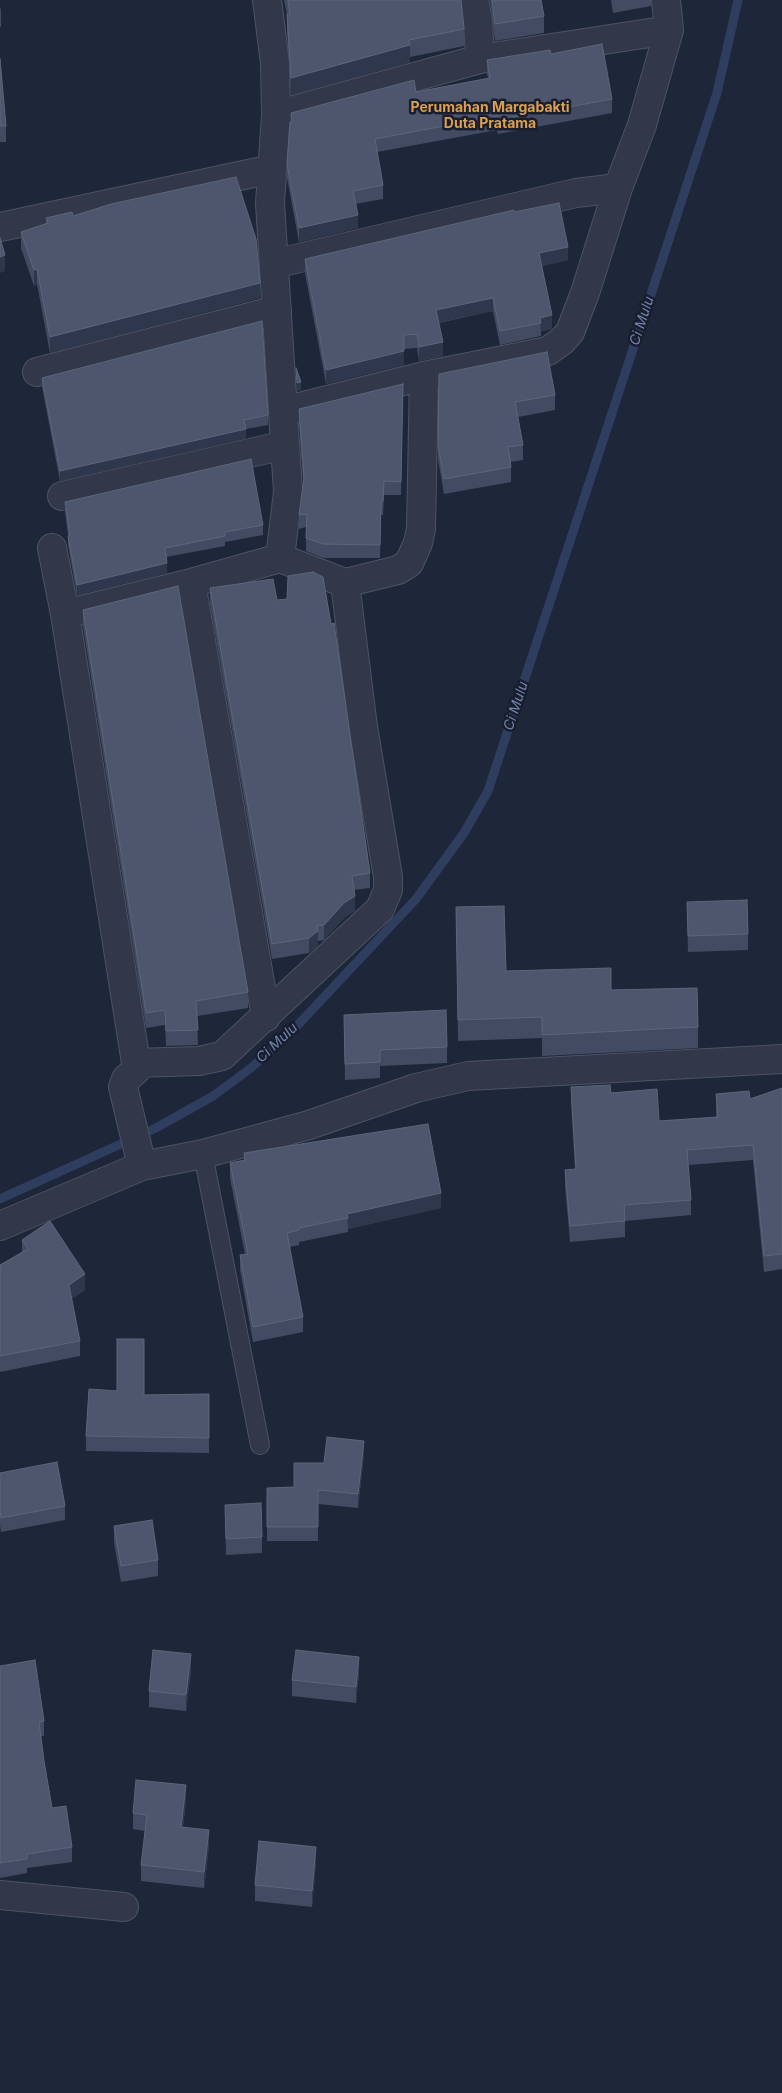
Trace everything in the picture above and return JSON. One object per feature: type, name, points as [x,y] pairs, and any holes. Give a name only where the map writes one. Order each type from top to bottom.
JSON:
[{"type":"street","points":[[268,0],[275,63],[276,115],[270,203],[288,492],[280,558]]},
{"type":"street","points":[[474,0],[478,21],[480,59]]},
{"type":"street","points":[[283,411],[424,376],[548,352],[562,341],[570,332],[574,322],[618,188],[642,124],[670,30],[666,0]]},
{"type":"street","points":[[276,115],[480,59],[670,30]]},
{"type":"street","points":[[0,227],[272,169]]},
{"type":"street","points":[[274,264],[576,193],[618,188]]},
{"type":"street","points":[[37,372],[277,310]]},
{"type":"street","points":[[65,614],[191,583],[280,558],[345,583],[398,570],[409,563],[418,543],[421,529],[424,376]]},
{"type":"street","points":[[62,496],[285,445]]},
{"type":"street","points":[[52,548],[65,614],[136,1063],[136,1070],[126,1079],[124,1087],[140,1158]]},
{"type":"street","points":[[191,583],[266,1017]]},
{"type":"street","points":[[136,1063],[199,1061],[222,1056],[380,909],[388,890],[388,877],[363,727],[345,583]]},
{"type":"street","points":[[0,1226],[140,1158],[202,1154],[309,1125],[416,1088],[468,1076],[782,1059]]},
{"type":"street","points":[[0,1895],[124,1907]]},
{"type":"lane","points":[[202,1154],[260,1445]]},
{"type":"building","points":[[288,0],[461,0],[464,29],[409,40],[410,45],[291,78],[287,14],[290,14]]},
{"type":"building","points":[[492,0],[541,0],[544,16],[495,24]]},
{"type":"building","points":[[602,44],[612,99],[498,120],[497,116],[375,139],[383,185],[353,191],[358,215],[299,228],[287,164],[290,122],[292,122],[291,113],[414,80],[416,92],[490,78],[487,60],[550,50],[551,54]]},
{"type":"building","points":[[0,59],[6,126],[0,126]]},
{"type":"building","points":[[236,177],[256,239],[260,283],[50,337],[37,269],[34,270],[21,232],[48,223],[46,218],[72,212],[73,216],[111,204]]},
{"type":"building","points":[[559,203],[568,247],[539,253],[552,315],[540,318],[541,323],[500,331],[493,298],[436,310],[443,342],[419,347],[417,334],[404,335],[404,351],[326,370],[305,259],[514,210],[514,212]]},
{"type":"building","points":[[0,238],[5,255],[0,257]]},
{"type":"building","points":[[262,321],[268,415],[244,420],[246,429],[60,471],[42,378]]},
{"type":"building","points":[[547,352],[555,395],[515,402],[523,445],[508,447],[511,467],[444,479],[438,445],[439,374]]},
{"type":"building","points":[[296,368],[301,382],[297,383]]},
{"type":"building","points":[[403,384],[401,482],[384,481],[383,501],[381,501],[380,545],[323,544],[306,538],[307,514],[299,515],[304,478],[299,409]]},
{"type":"building","points":[[251,459],[263,525],[225,532],[225,536],[165,548],[167,563],[77,585],[68,536],[70,535],[65,502]]},
{"type":"building","points":[[313,572],[323,577],[331,624],[334,623],[370,873],[352,876],[355,896],[344,903],[324,925],[317,926],[318,931],[309,938],[272,944],[210,588],[273,579],[277,600],[287,599],[288,576]]},
{"type":"building","points":[[178,586],[248,992],[196,1001],[198,1030],[166,1031],[165,1010],[146,1013],[83,610]]},
{"type":"building","points":[[747,900],[748,934],[688,936],[687,902]]},
{"type":"building","points":[[504,906],[506,971],[611,968],[611,990],[697,988],[698,1027],[542,1035],[542,1017],[458,1020],[456,907]]},
{"type":"building","points":[[446,1010],[447,1047],[380,1050],[380,1062],[345,1064],[344,1015]]},
{"type":"building","points":[[610,1085],[611,1093],[657,1089],[659,1121],[718,1117],[716,1094],[749,1091],[750,1099],[782,1088],[782,1254],[764,1256],[753,1145],[687,1150],[691,1200],[624,1205],[625,1221],[570,1226],[565,1170],[576,1169],[571,1087]]},
{"type":"building","points":[[428,1124],[441,1193],[347,1214],[348,1218],[299,1228],[299,1230],[287,1233],[303,1317],[253,1327],[240,1255],[248,1254],[230,1163],[245,1160],[244,1153]]},
{"type":"building","points":[[50,1221],[85,1274],[69,1285],[80,1341],[0,1356],[0,1265],[28,1249],[22,1240]]},
{"type":"building","points":[[117,1339],[144,1339],[144,1395],[209,1394],[209,1438],[86,1436],[89,1389],[117,1391]]},
{"type":"building","points":[[327,1437],[364,1441],[358,1494],[318,1490],[318,1527],[267,1527],[267,1488],[294,1487],[294,1463],[324,1463]]},
{"type":"building","points":[[57,1462],[65,1506],[1,1518],[0,1473]]},
{"type":"building","points":[[261,1503],[262,1537],[226,1539],[225,1505]]},
{"type":"building","points":[[152,1520],[158,1560],[121,1566],[114,1526]]},
{"type":"building","points":[[153,1650],[191,1654],[186,1695],[149,1691]]},
{"type":"building","points":[[296,1650],[359,1657],[356,1687],[292,1680]]},
{"type":"building","points":[[35,1660],[44,1721],[39,1722],[52,1808],[66,1806],[72,1847],[27,1854],[27,1859],[0,1863],[0,1666]]},
{"type":"building","points":[[136,1780],[186,1785],[181,1827],[209,1830],[204,1872],[141,1865],[147,1815],[133,1813]]},
{"type":"building","points":[[259,1841],[316,1847],[312,1891],[255,1885]]},
{"type":"waterway","name":"Ci Mulu","points":[[0,1199],[156,1128],[213,1096],[251,1068],[296,1027],[416,899],[464,833],[488,791],[717,93],[738,0]]},
{"type":"district","name":"Perumahan Margabakti Duta Pratama","points":[[490,116]]}]
